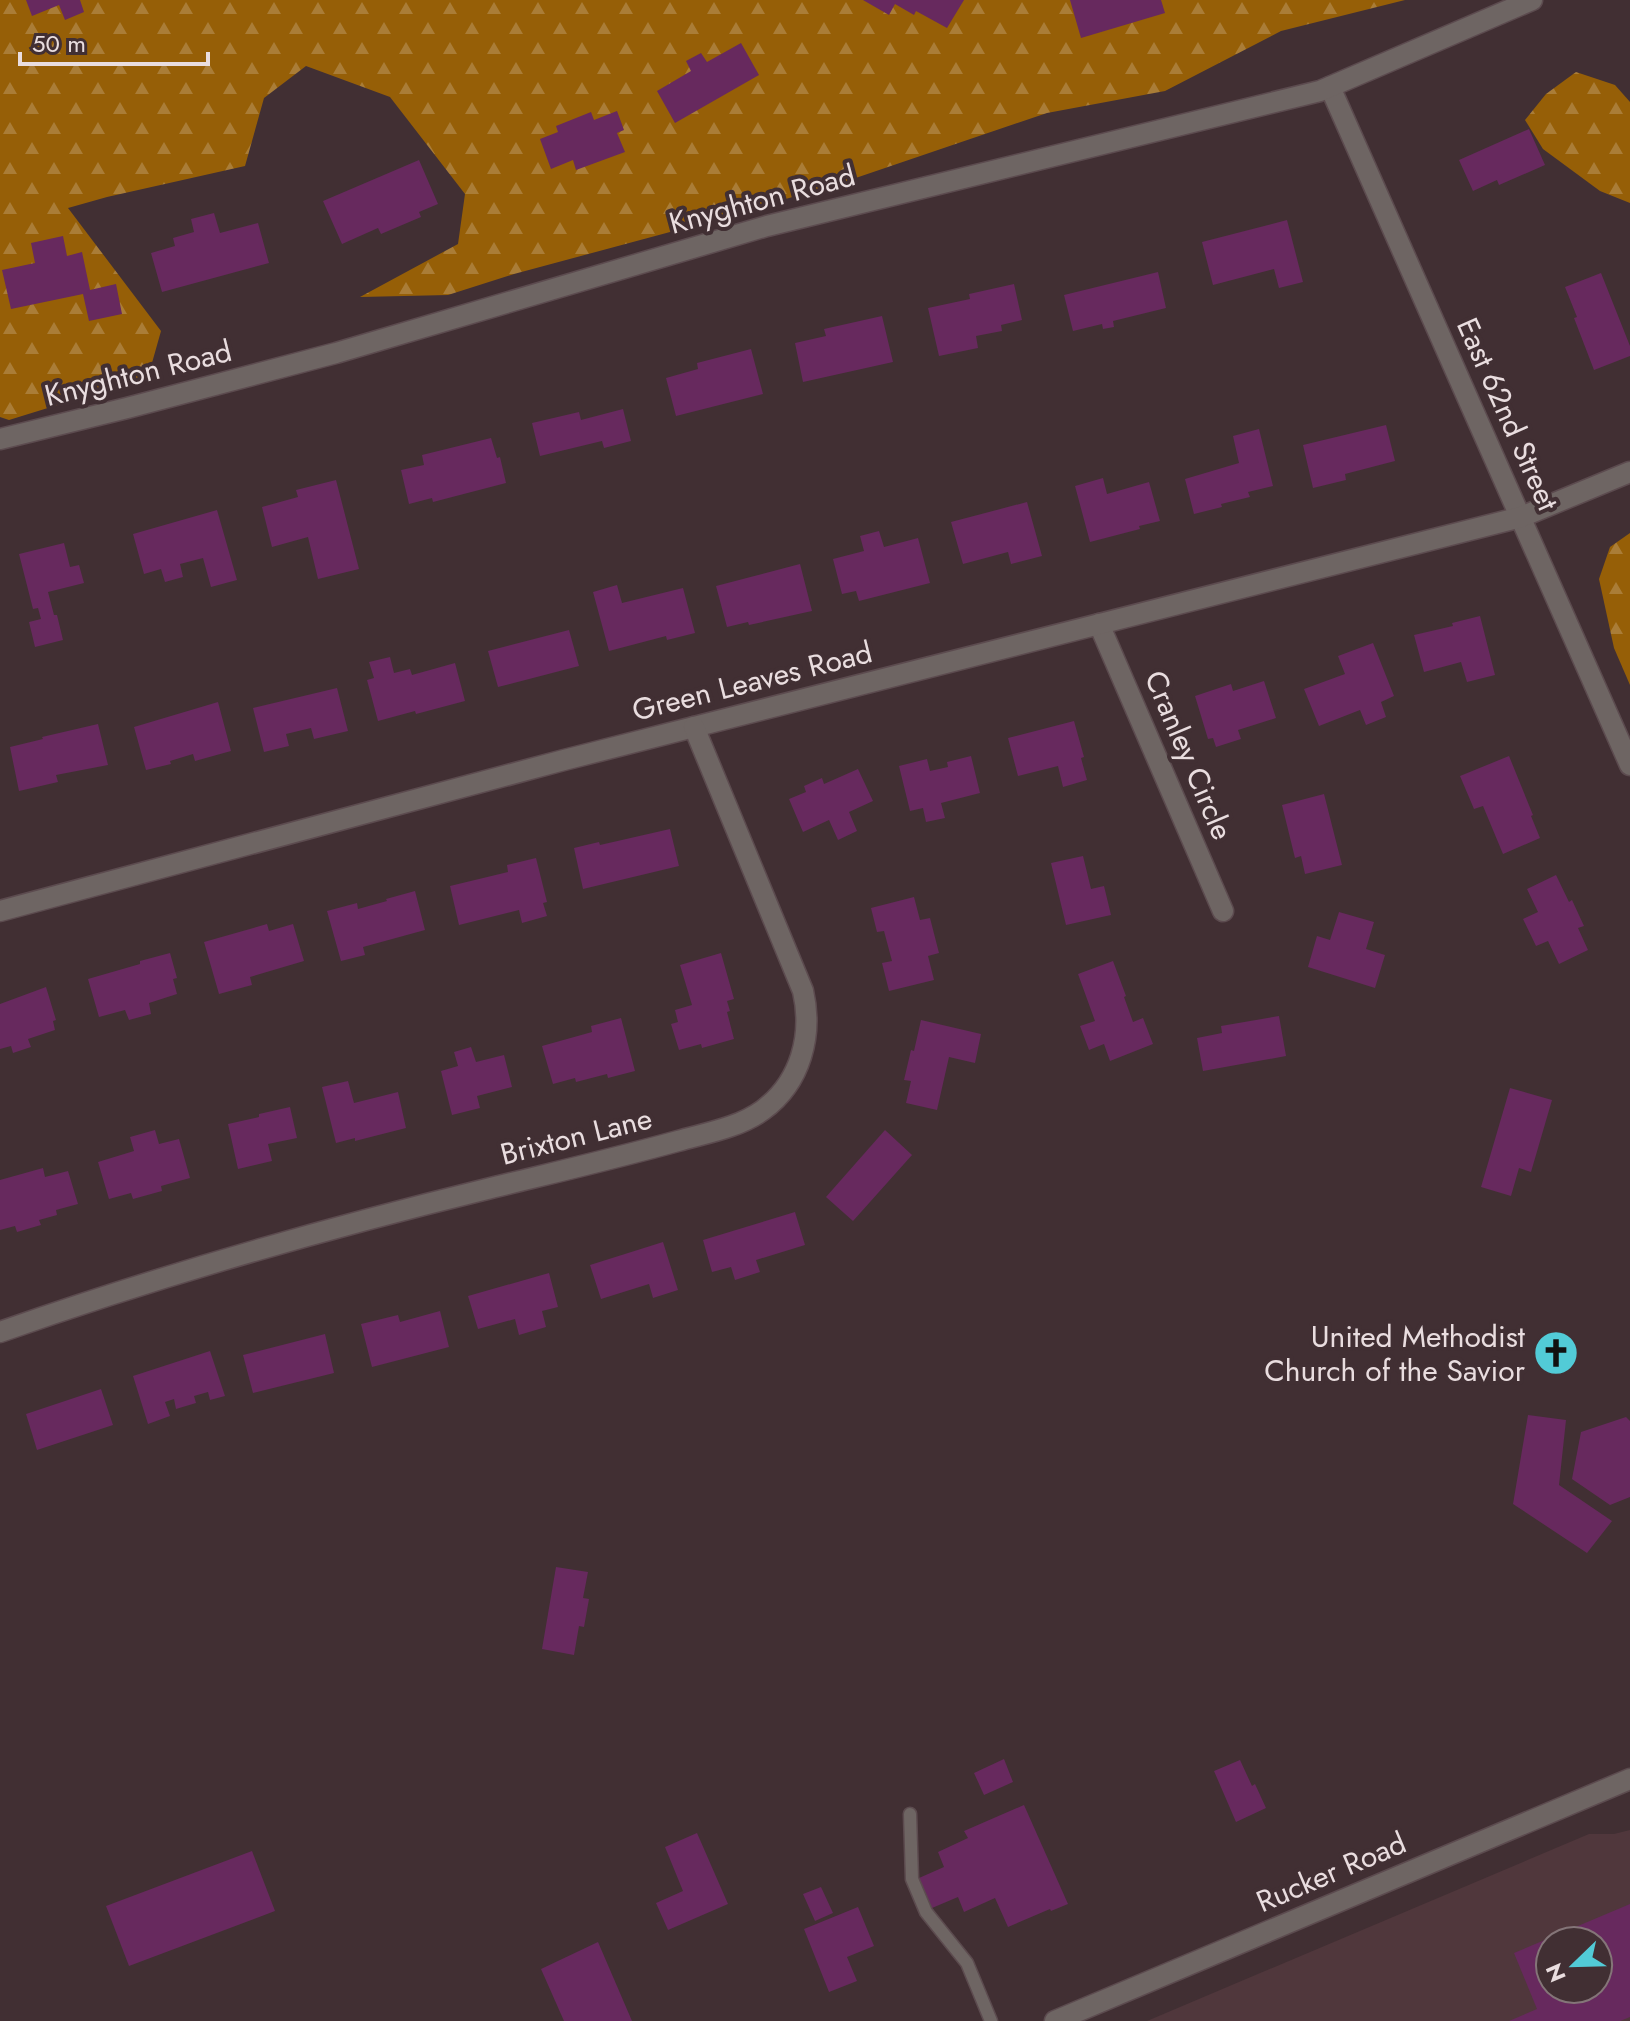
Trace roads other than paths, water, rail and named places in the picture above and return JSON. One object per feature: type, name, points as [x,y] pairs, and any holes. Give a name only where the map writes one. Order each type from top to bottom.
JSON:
[{"type":"street","name":"Knyghton Road","points":[[0,439],[336,353],[767,226],[1330,87],[1532,0]]},
{"type":"street","name":"East 62nd Street","points":[[1330,87],[1630,765]]},
{"type":"street","name":"Green Leaves Road","points":[[0,911],[694,727],[1521,517],[1630,472]]},
{"type":"street","name":"Cranley Circle","points":[[1099,624],[1223,911]]},
{"type":"street","name":"Brixton Lane","points":[[0,1332],[259,1249],[412,1207],[651,1148],[733,1125],[764,1109],[782,1092],[800,1062],[808,1027],[806,1003],[694,727]]},
{"type":"street","name":"Rucker Road","points":[[1055,2021],[1630,1779]]},
{"type":"lane","points":[[910,1814],[912,1879],[926,1912],[967,1963],[991,2021]]},
{"type":"place","name":"United Methodist Church of the Savior","points":[[1556,1353]]}]
